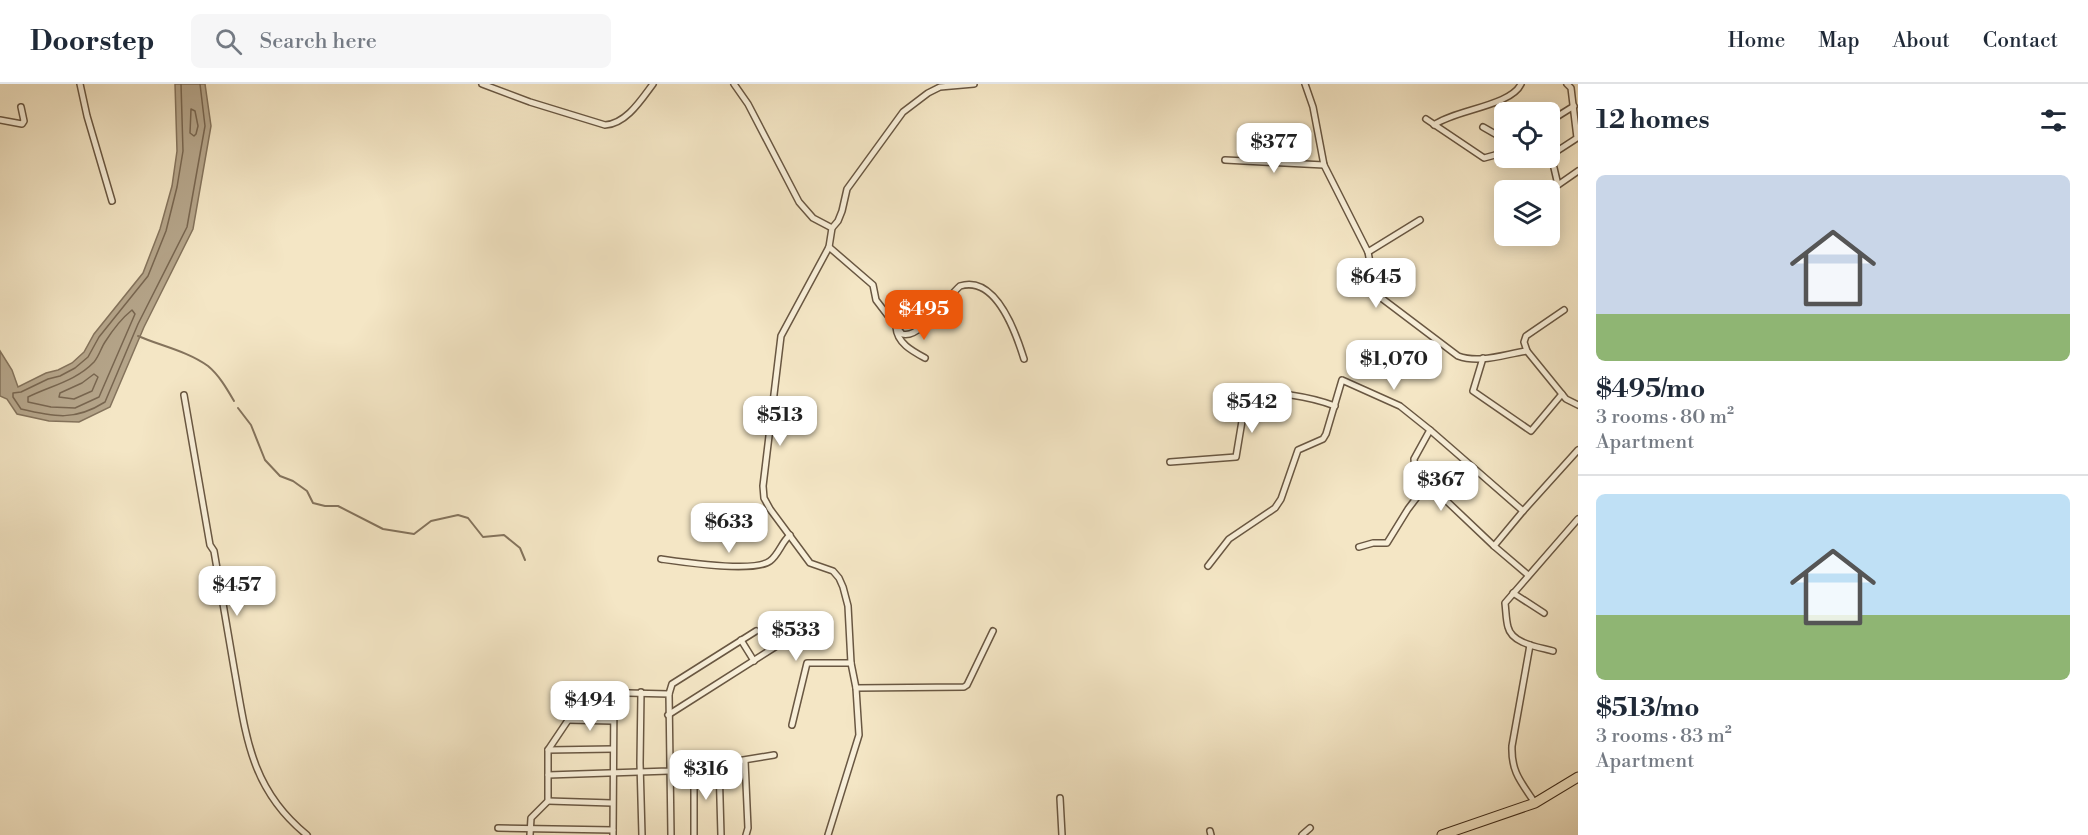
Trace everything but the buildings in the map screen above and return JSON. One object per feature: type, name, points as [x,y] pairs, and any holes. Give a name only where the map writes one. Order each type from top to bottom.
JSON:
[{"type":"main road","points":[[1442,835],[1535,803],[1578,777]]},
{"type":"street","points":[[80,84],[112,201]]},
{"type":"street","points":[[482,84],[530,102],[605,125],[614,125],[637,106],[653,84]]},
{"type":"street","points":[[734,84],[748,104],[799,202],[813,218],[832,228]]},
{"type":"street","points":[[828,835],[859,735],[856,688],[851,663],[848,606],[843,587],[833,571],[810,562],[764,498],[763,486],[781,336],[829,247],[832,228],[842,211],[847,189],[903,112],[940,87],[974,84]]},
{"type":"street","points":[[1305,84],[1313,107],[1324,165],[1368,252],[1374,289],[1381,298],[1458,356],[1467,359],[1483,358],[1527,351]]},
{"type":"street","points":[[1434,124],[1443,118],[1484,107],[1518,90],[1521,84]]},
{"type":"street","points":[[1560,149],[1577,138],[1571,87],[1567,84]]},
{"type":"street","points":[[1560,115],[1574,106]]},
{"type":"street","points":[[0,120],[22,124],[24,121],[21,107]]},
{"type":"street","points":[[1426,118],[1484,158],[1494,155]]},
{"type":"street","points":[[1483,128],[1494,134]]},
{"type":"street","points":[[1225,160],[1324,165]]},
{"type":"street","points":[[1553,168],[1558,185],[1578,171]]},
{"type":"street","points":[[1368,252],[1420,220]]},
{"type":"street","points":[[829,247],[873,285],[876,300],[902,334],[912,334],[922,327],[960,286],[968,283],[980,286],[1002,307],[1017,337],[1024,359]]},
{"type":"street","points":[[1564,309],[1526,336],[1524,342],[1527,351],[1566,399],[1578,405]]},
{"type":"street","points":[[896,326],[901,342],[925,358]]},
{"type":"street","points":[[1483,358],[1473,391],[1531,431],[1562,394]]},
{"type":"street","points":[[1208,566],[1229,539],[1275,508],[1281,500],[1298,450],[1323,439],[1326,434],[1342,380],[1400,406],[1523,511]]},
{"type":"street","points":[[1170,462],[1236,457],[1247,391],[1317,399],[1335,406]]},
{"type":"street","points":[[184,395],[210,545],[214,551],[244,729],[252,760],[266,788],[292,823],[307,835]]},
{"type":"street","points":[[1430,430],[1414,459],[1415,471],[1528,575]]},
{"type":"street","points":[[1494,546],[1578,450]]},
{"type":"street","points":[[1359,547],[1373,543],[1387,543],[1427,484]]},
{"type":"street","points":[[1553,651],[1530,645],[1516,638],[1508,629],[1505,603],[1578,519]]},
{"type":"street","points":[[661,559],[717,565],[760,566],[777,555],[789,535]]},
{"type":"street","points":[[1513,594],[1544,613]]},
{"type":"street","points":[[670,835],[668,715],[672,684],[756,631]]},
{"type":"street","points":[[856,688],[964,687],[993,631]]},
{"type":"street","points":[[741,640],[754,661]]},
{"type":"street","points":[[668,715],[786,640]]},
{"type":"street","points":[[1530,645],[1511,761],[1514,772],[1535,803]]},
{"type":"street","points":[[792,725],[807,663],[851,663]]},
{"type":"street","points":[[531,832],[531,818],[548,801],[548,750],[587,692],[669,694]]},
{"type":"street","points":[[641,692],[642,835]]},
{"type":"street","points":[[498,828],[531,832],[613,832],[614,693]]},
{"type":"street","points":[[568,720],[614,721]]},
{"type":"street","points":[[548,750],[613,749]]},
{"type":"street","points":[[548,775],[669,771],[774,755]]},
{"type":"street","points":[[745,761],[748,828],[746,835]]},
{"type":"street","points":[[719,764],[721,835]]},
{"type":"street","points":[[694,767],[694,835]]},
{"type":"street","points":[[1060,798],[1062,835]]},
{"type":"street","points":[[548,801],[612,803]]},
{"type":"street","points":[[1302,835],[1310,828]]},
{"type":"water","points":[[175,84],[205,84],[211,126],[193,229],[144,327],[110,407],[79,422],[49,421],[17,414],[7,399],[0,396],[0,351],[12,370],[18,387],[72,363],[84,352],[94,334],[143,273],[160,229],[172,186],[177,151]]},
{"type":"waterway","points":[[138,336],[183,353],[208,366],[234,401]]},
{"type":"waterway","points":[[238,408],[251,425],[265,460],[280,476],[293,481],[307,491],[313,503],[338,506],[383,529],[414,534],[431,521],[458,515],[468,518],[483,537],[504,535],[520,548],[525,560]]}]
